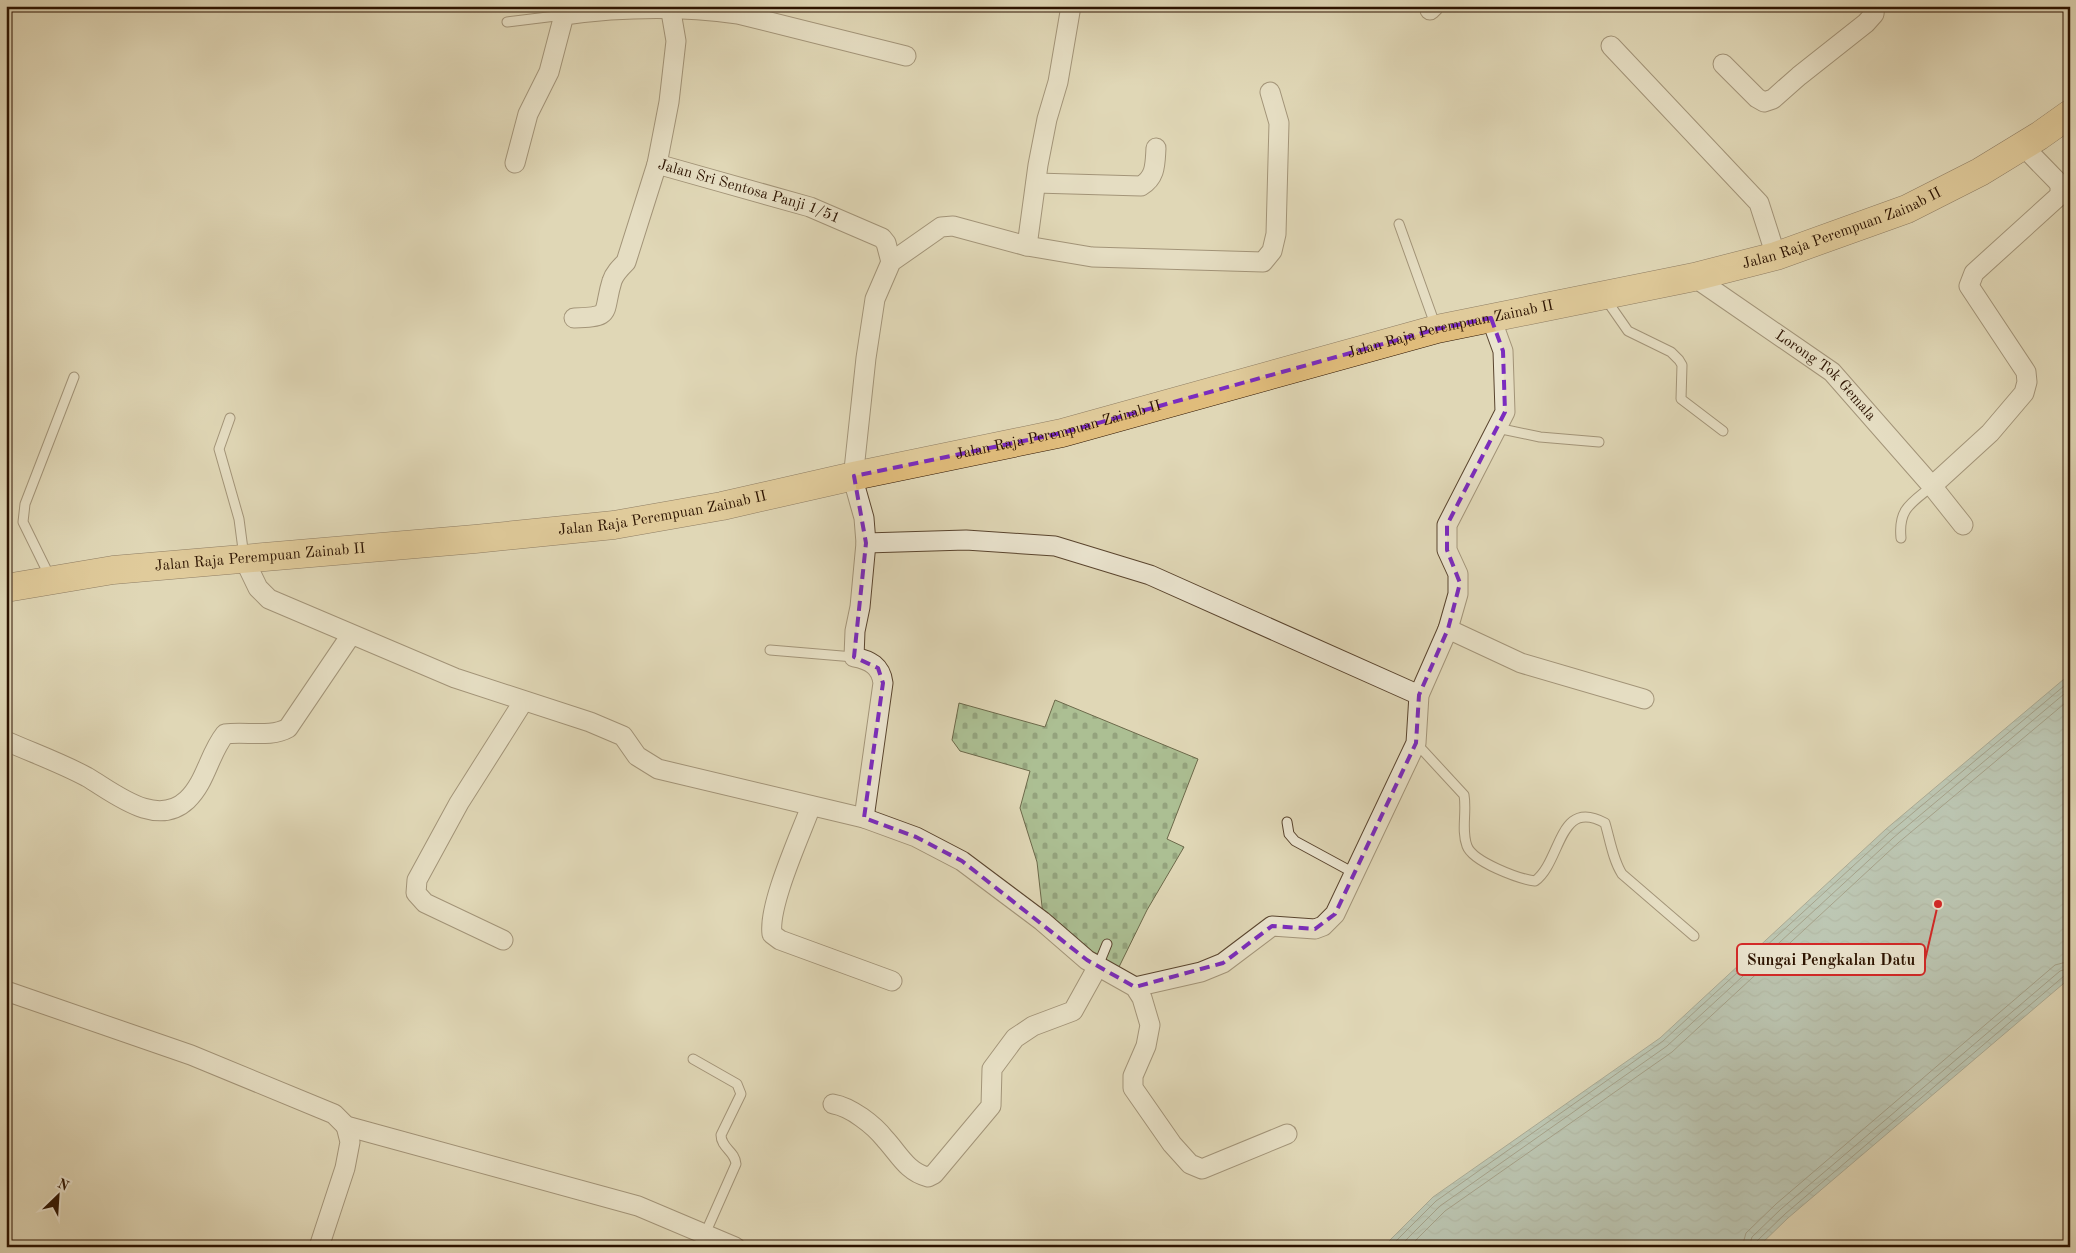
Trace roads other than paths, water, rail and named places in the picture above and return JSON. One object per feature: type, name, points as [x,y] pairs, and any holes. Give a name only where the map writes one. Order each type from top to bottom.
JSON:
[{"type":"main road","name":"Jalan Raja Perempuan Zainab II","points":[[6,588],[113,570],[614,525],[722,506],[854,476],[1062,433],[1437,329],[1694,277],[1776,256],[1907,209],[1980,172],[2070,114]]},
{"type":"street","points":[[1028,246],[1040,156],[1058,82],[1071,6]]},
{"type":"street","points":[[1723,64],[1757,98],[1764,102],[1773,100],[1799,76],[1866,23],[1874,14],[1875,6]]},
{"type":"street","points":[[515,163],[528,114],[549,72],[564,15],[670,7],[738,14],[906,56]]},
{"type":"street","name":"Jalan Sri Sentosa Panji 1/51","points":[[670,7],[676,41],[669,102],[656,164],[810,207],[882,238],[886,243],[891,262]]},
{"type":"street","points":[[1611,46],[1759,203],[1776,256]]},
{"type":"street","points":[[864,818],[883,683],[882,673],[878,668],[865,659],[854,657],[855,631],[860,608],[866,544],[864,518],[854,476],[866,358],[876,299],[891,262],[941,227],[953,226],[1028,246],[1092,257],[1263,262],[1272,251],[1276,234],[1279,123],[1270,92]]},
{"type":"street","points":[[1935,490],[1990,433],[2024,393],[2027,382],[2026,372],[1970,286],[1974,272],[2060,195],[2060,185],[2057,181],[2023,146]]},
{"type":"street","points":[[1036,183],[1141,186],[1149,181],[1154,173],[1156,148]]},
{"type":"street","points":[[574,318],[596,317],[604,313],[608,306],[611,282],[615,274],[626,262],[656,164]]},
{"type":"street","name":"Lorong Tok Gemala","points":[[1694,277],[1813,357],[1832,372],[1935,490],[1963,526]]},
{"type":"street","points":[[1135,987],[1201,972],[1223,963],[1272,926],[1307,929],[1323,926],[1335,914],[1416,743],[1419,695],[1448,629],[1460,583],[1456,567],[1447,550],[1447,525],[1505,412],[1503,351],[1491,318]]},
{"type":"street","points":[[866,544],[966,540],[1055,546],[1150,575],[1419,695]]},
{"type":"street","points":[[244,559],[258,588],[270,599],[351,636],[455,678],[523,702],[590,722],[623,736],[637,756],[658,769],[864,818],[916,837],[962,861],[1042,921],[1074,950],[1135,987],[1142,998],[1150,1025],[1146,1046],[1133,1076],[1133,1088],[1164,1134],[1190,1164],[1202,1169],[1287,1134]]},
{"type":"street","points":[[1448,629],[1521,663],[1644,699]]},
{"type":"street","points":[[6,741],[86,777],[122,800],[148,809],[171,807],[186,801],[197,789],[215,749],[225,734],[238,732],[281,732],[288,728],[351,636]]},
{"type":"street","points":[[503,940],[425,903],[416,893],[417,880],[459,803],[523,702]]},
{"type":"street","points":[[810,806],[775,906],[771,921],[772,934],[780,940],[892,981]]},
{"type":"street","points":[[833,1104],[843,1106],[885,1138],[902,1161],[912,1170],[928,1177],[934,1174],[991,1106],[992,1069],[1015,1038],[1033,1026],[1074,1011],[1098,966]]},
{"type":"street","points":[[6,991],[192,1055],[334,1114],[346,1126],[638,1206],[734,1247]]},
{"type":"street","points":[[319,1247],[345,1168],[350,1142],[346,1126]]},
{"type":"lane","points":[[507,22],[564,15]]},
{"type":"lane","points":[[1399,224],[1437,329]]},
{"type":"lane","points":[[1604,296],[1628,331],[1671,352],[1679,360],[1682,366],[1681,399],[1723,431]]},
{"type":"lane","points":[[51,580],[23,522],[25,504],[74,377]]},
{"type":"lane","points":[[230,418],[219,449],[239,519],[244,559]]},
{"type":"lane","points":[[1497,428],[1540,437],[1599,442]]},
{"type":"lane","points":[[1901,538],[1899,522],[1907,508],[1935,490]]},
{"type":"lane","points":[[770,650],[854,657]]},
{"type":"lane","points":[[1416,743],[1464,795],[1464,830],[1467,848],[1476,857],[1520,880],[1535,881],[1544,874],[1572,820],[1580,816],[1594,817],[1604,824],[1614,852],[1616,864],[1622,874],[1694,936]]},
{"type":"lane","points":[[1287,822],[1289,834],[1295,841],[1354,873]]},
{"type":"lane","points":[[1098,966],[1107,944]]},
{"type":"lane","points":[[693,1060],[737,1084],[741,1094],[721,1135],[723,1144],[734,1154],[736,1164],[705,1234]]},
{"type":"water","points":[[2070,674],[2070,978],[1788,1218],[1758,1247],[1383,1247],[1433,1197],[1660,1038],[1886,829]]},
{"type":"place","name":"Sungai Pengkalan Datu","points":[[1938,904]]}]
